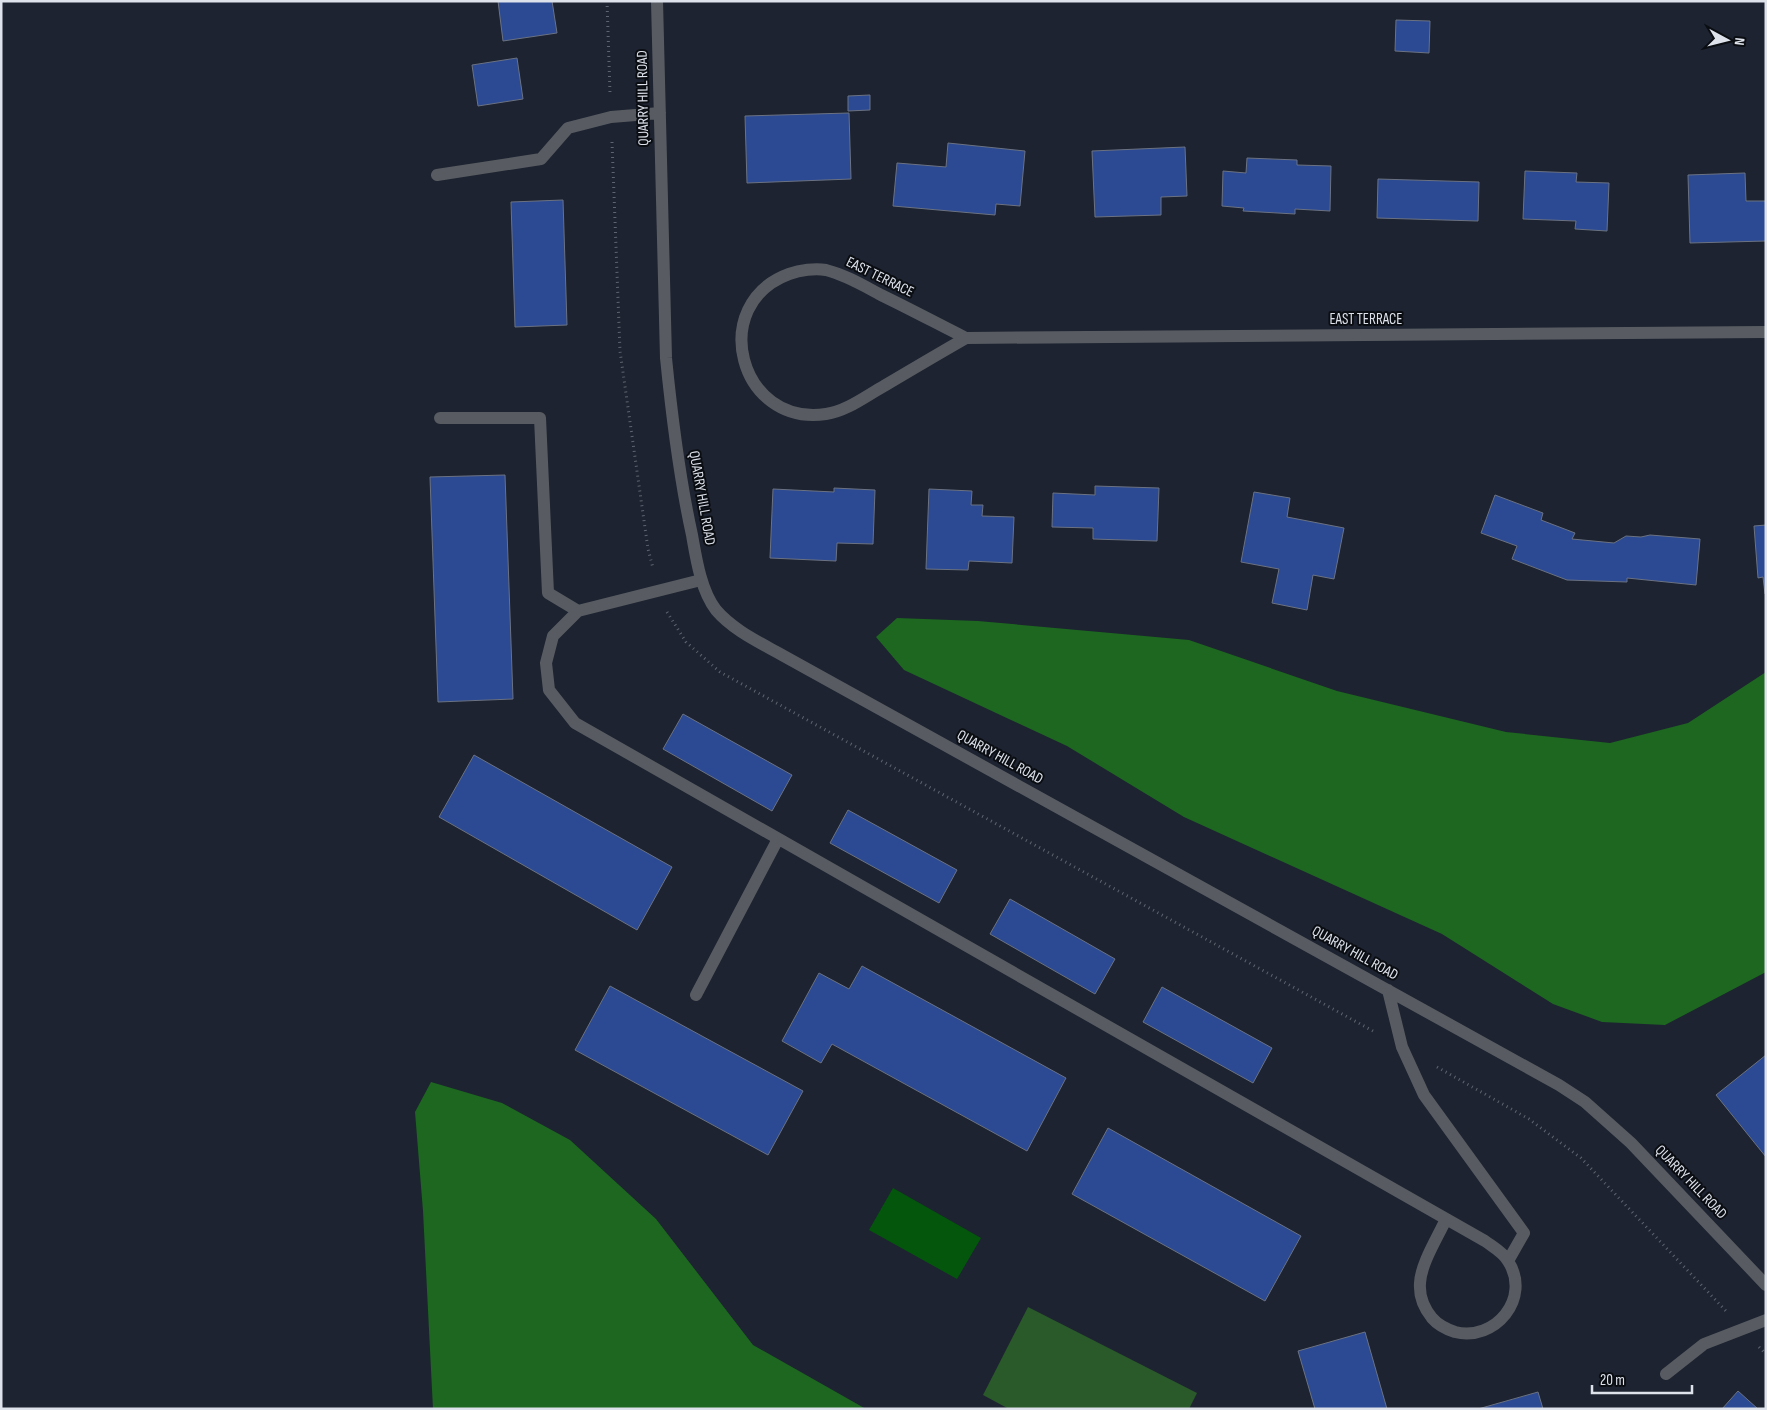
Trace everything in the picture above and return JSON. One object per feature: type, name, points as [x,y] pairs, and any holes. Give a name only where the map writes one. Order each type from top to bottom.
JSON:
[{"type":"street","name":"QUARRY HILL ROAD","points":[[658,1],[666,358],[680,481],[701,580],[715,609],[751,638],[1534,1071],[1585,1102],[1631,1143],[1766,1285]]},
{"type":"street","points":[[437,175],[541,159],[568,128],[611,118],[660,113]]},
{"type":"street","name":"EAST TERRACE","points":[[966,338],[852,405],[828,414],[805,415],[783,408],[764,396],[750,378],[742,356],[742,334],[748,312],[760,292],[778,278],[800,270],[825,270],[849,278],[966,338],[1766,332]]},
{"type":"street","points":[[440,418],[540,418],[548,593],[578,611]]},
{"type":"street","points":[[701,580],[578,611],[553,636],[546,663],[550,690],[575,723],[1446,1219],[1498,1249],[1508,1261],[1514,1275],[1515,1290],[1512,1304],[1503,1318],[1492,1327],[1478,1333],[1463,1334],[1448,1330],[1436,1322],[1426,1310],[1421,1297],[1420,1282],[1423,1268],[1446,1219]]},
{"type":"street","points":[[696,995],[778,839]]},
{"type":"street","points":[[1388,990],[1402,1047],[1424,1095],[1524,1233],[1508,1261]]},
{"type":"street","points":[[1666,1374],[1704,1344],[1766,1320]]},
{"type":"path","points":[[607,1],[620,352],[648,549],[667,611],[686,642],[720,672],[1402,1047]]},
{"type":"path","points":[[1436,1066],[1530,1119],[1581,1158],[1766,1354]]},
{"type":"shaded area","points":[[897,618],[978,621],[1189,640],[1337,691],[1506,732],[1610,743],[1688,723],[1766,672],[1766,972],[1665,1025],[1602,1022],[1553,1004],[1442,934],[1184,817],[1067,746],[904,670],[876,637]]},
{"type":"shaded area","points":[[431,1082],[502,1103],[570,1140],[656,1219],[753,1345],[866,1409],[433,1409],[423,1211],[415,1112]]},
{"type":"shaded area","points":[[893,1188],[981,1238],[957,1279],[869,1230]]},
{"type":"shaded area","points":[[1028,1307],[1197,1393],[1189,1409],[1009,1409],[983,1395]]},
{"type":"building","points":[[498,1],[552,1],[557,33],[503,41]]},
{"type":"building","points":[[1396,20],[1430,21],[1429,53],[1395,51]]},
{"type":"building","points":[[517,58],[523,99],[478,106],[472,65]]},
{"type":"building","points":[[870,95],[870,110],[848,111],[848,96]]},
{"type":"building","points":[[849,113],[851,179],[747,183],[745,116]]},
{"type":"building","points":[[948,143],[1025,151],[1020,206],[996,204],[995,215],[893,206],[897,163],[946,167]]},
{"type":"building","points":[[1185,147],[1187,196],[1161,197],[1161,215],[1095,217],[1092,151]]},
{"type":"building","points":[[1247,158],[1297,160],[1297,165],[1331,166],[1330,211],[1295,209],[1295,214],[1243,211],[1244,208],[1222,206],[1223,171],[1246,173]]},
{"type":"building","points":[[1525,171],[1577,173],[1576,182],[1609,183],[1607,231],[1575,229],[1576,221],[1523,219]]},
{"type":"building","points":[[1745,173],[1746,201],[1766,201],[1766,241],[1690,243],[1688,175]]},
{"type":"building","points":[[1378,179],[1479,182],[1478,221],[1377,218]]},
{"type":"building","points":[[563,200],[567,325],[515,327],[511,202]]},
{"type":"building","points":[[505,475],[513,699],[438,702],[430,477]]},
{"type":"building","points":[[1095,486],[1159,488],[1157,541],[1093,539],[1093,528],[1052,527],[1053,493],[1095,495]]},
{"type":"building","points":[[834,488],[875,490],[873,544],[837,543],[836,561],[770,558],[773,489],[834,492]]},
{"type":"building","points":[[929,489],[972,491],[971,505],[983,505],[982,516],[1014,517],[1012,563],[969,561],[968,570],[926,569]]},
{"type":"building","points":[[1254,492],[1290,498],[1287,517],[1344,528],[1334,579],[1313,575],[1307,610],[1272,603],[1279,569],[1241,562]]},
{"type":"building","points":[[1495,495],[1543,513],[1541,520],[1575,533],[1572,539],[1614,543],[1626,536],[1641,537],[1650,535],[1700,539],[1696,585],[1627,578],[1627,582],[1567,580],[1512,559],[1517,546],[1481,533]]},
{"type":"building","points":[[1766,525],[1765,594],[1763,577],[1758,578],[1754,526]]},
{"type":"building","points":[[683,714],[792,775],[772,811],[663,749]]},
{"type":"building","points":[[474,755],[672,867],[637,930],[439,817]]},
{"type":"building","points":[[848,810],[957,870],[939,903],[830,843]]},
{"type":"building","points":[[1010,899],[1115,959],[1095,994],[990,934]]},
{"type":"building","points":[[862,966],[1066,1078],[1027,1151],[832,1044],[821,1063],[782,1041],[819,973],[849,989]]},
{"type":"building","points":[[610,986],[803,1091],[768,1155],[575,1050]]},
{"type":"building","points":[[1162,987],[1272,1048],[1253,1083],[1143,1022]]},
{"type":"building","points":[[1766,1055],[1766,1157],[1716,1095]]},
{"type":"building","points":[[1108,1128],[1301,1236],[1265,1301],[1072,1194]]},
{"type":"building","points":[[1365,1332],[1387,1409],[1315,1409],[1298,1351]]},
{"type":"building","points":[[1738,1391],[1758,1409],[1722,1409]]},
{"type":"building","points":[[1538,1392],[1543,1409],[1478,1409]]}]
